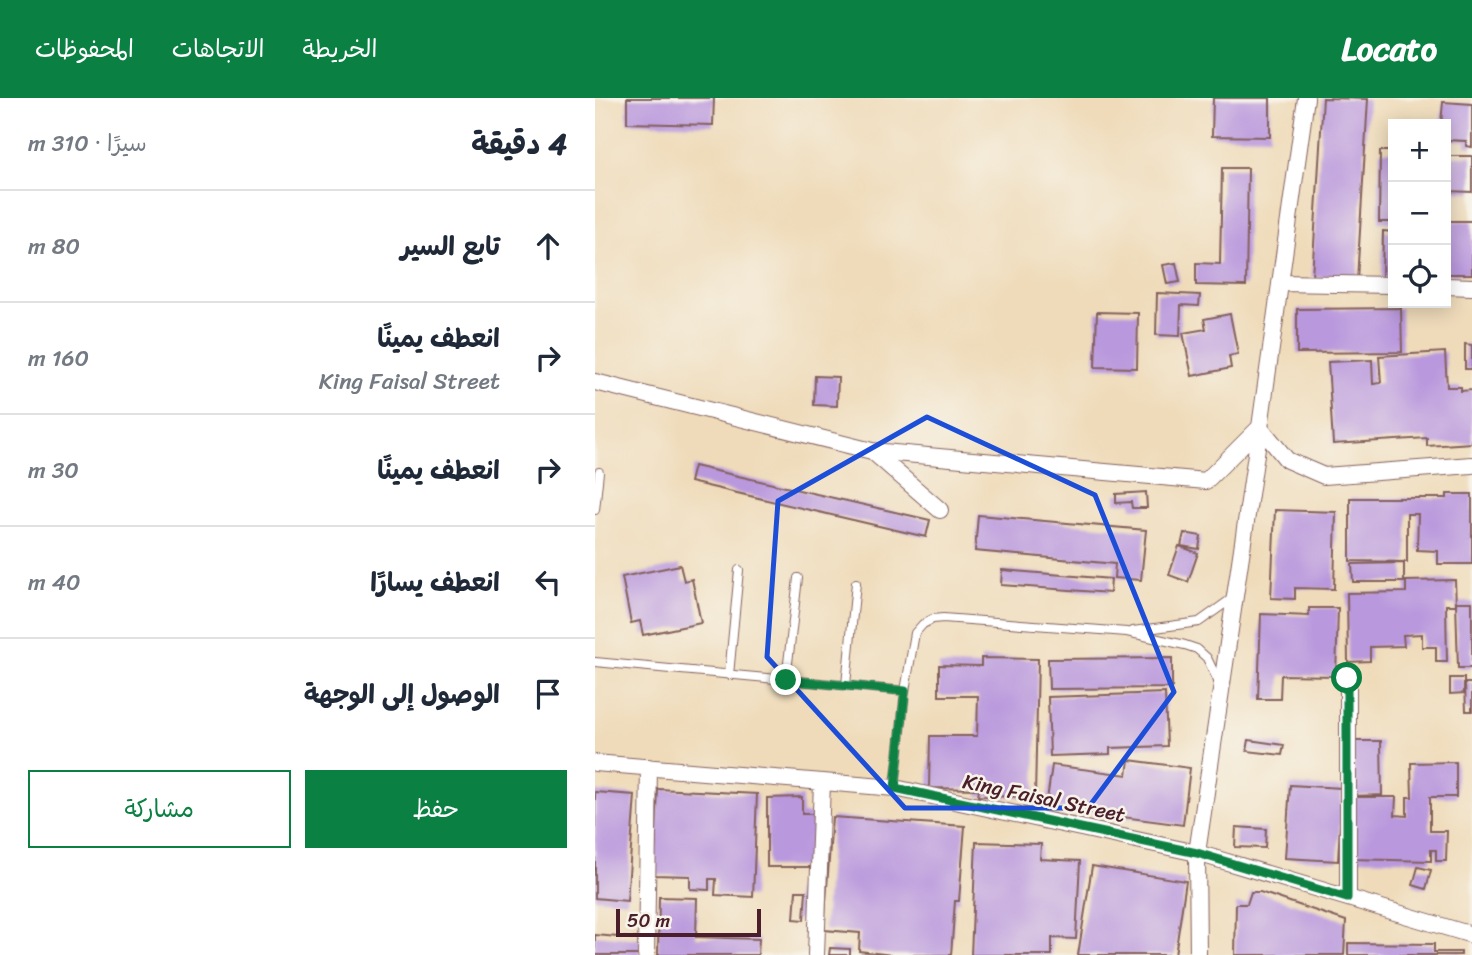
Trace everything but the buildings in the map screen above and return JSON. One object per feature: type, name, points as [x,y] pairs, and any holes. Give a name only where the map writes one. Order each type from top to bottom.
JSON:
[{"type":"street","points":[[1198,955],[1197,853],[1305,98]]},
{"type":"street","points":[[1280,284],[1388,285]]},
{"type":"street","points":[[1451,286],[1472,287]]},
{"type":"street","points":[[595,382],[872,451],[1206,481],[1260,427]]},
{"type":"street","points":[[1260,427],[1287,460],[1324,476],[1472,465]]},
{"type":"street","points":[[872,451],[940,510]]},
{"type":"street","points":[[1347,678],[1347,898]]},
{"type":"street","name":"King Faisal Street","points":[[595,763],[895,788],[1197,853],[1472,935]]},
{"type":"street","points":[[646,955],[649,767]]},
{"type":"street","points":[[816,955],[821,782]]},
{"type":"lane","points":[[595,510],[599,472]]},
{"type":"lane","points":[[729,675],[739,570]]},
{"type":"lane","points":[[786,680],[797,578]]},
{"type":"lane","points":[[846,685],[856,583]]},
{"type":"lane","points":[[1127,632],[1199,622],[1235,596]]},
{"type":"lane","points":[[895,788],[905,691],[915,633],[923,624],[933,619],[1127,632],[1197,649],[1207,658],[1221,688]]},
{"type":"lane","points":[[595,663],[905,691]]},
{"type":"highlighted area","points":[[927,417],[1095,495],[1174,692],[1088,808],[905,808],[767,657],[778,501]]},
{"type":"route","points":[[786,680],[905,691],[895,788],[1197,853],[1347,898],[1347,678]]}]
